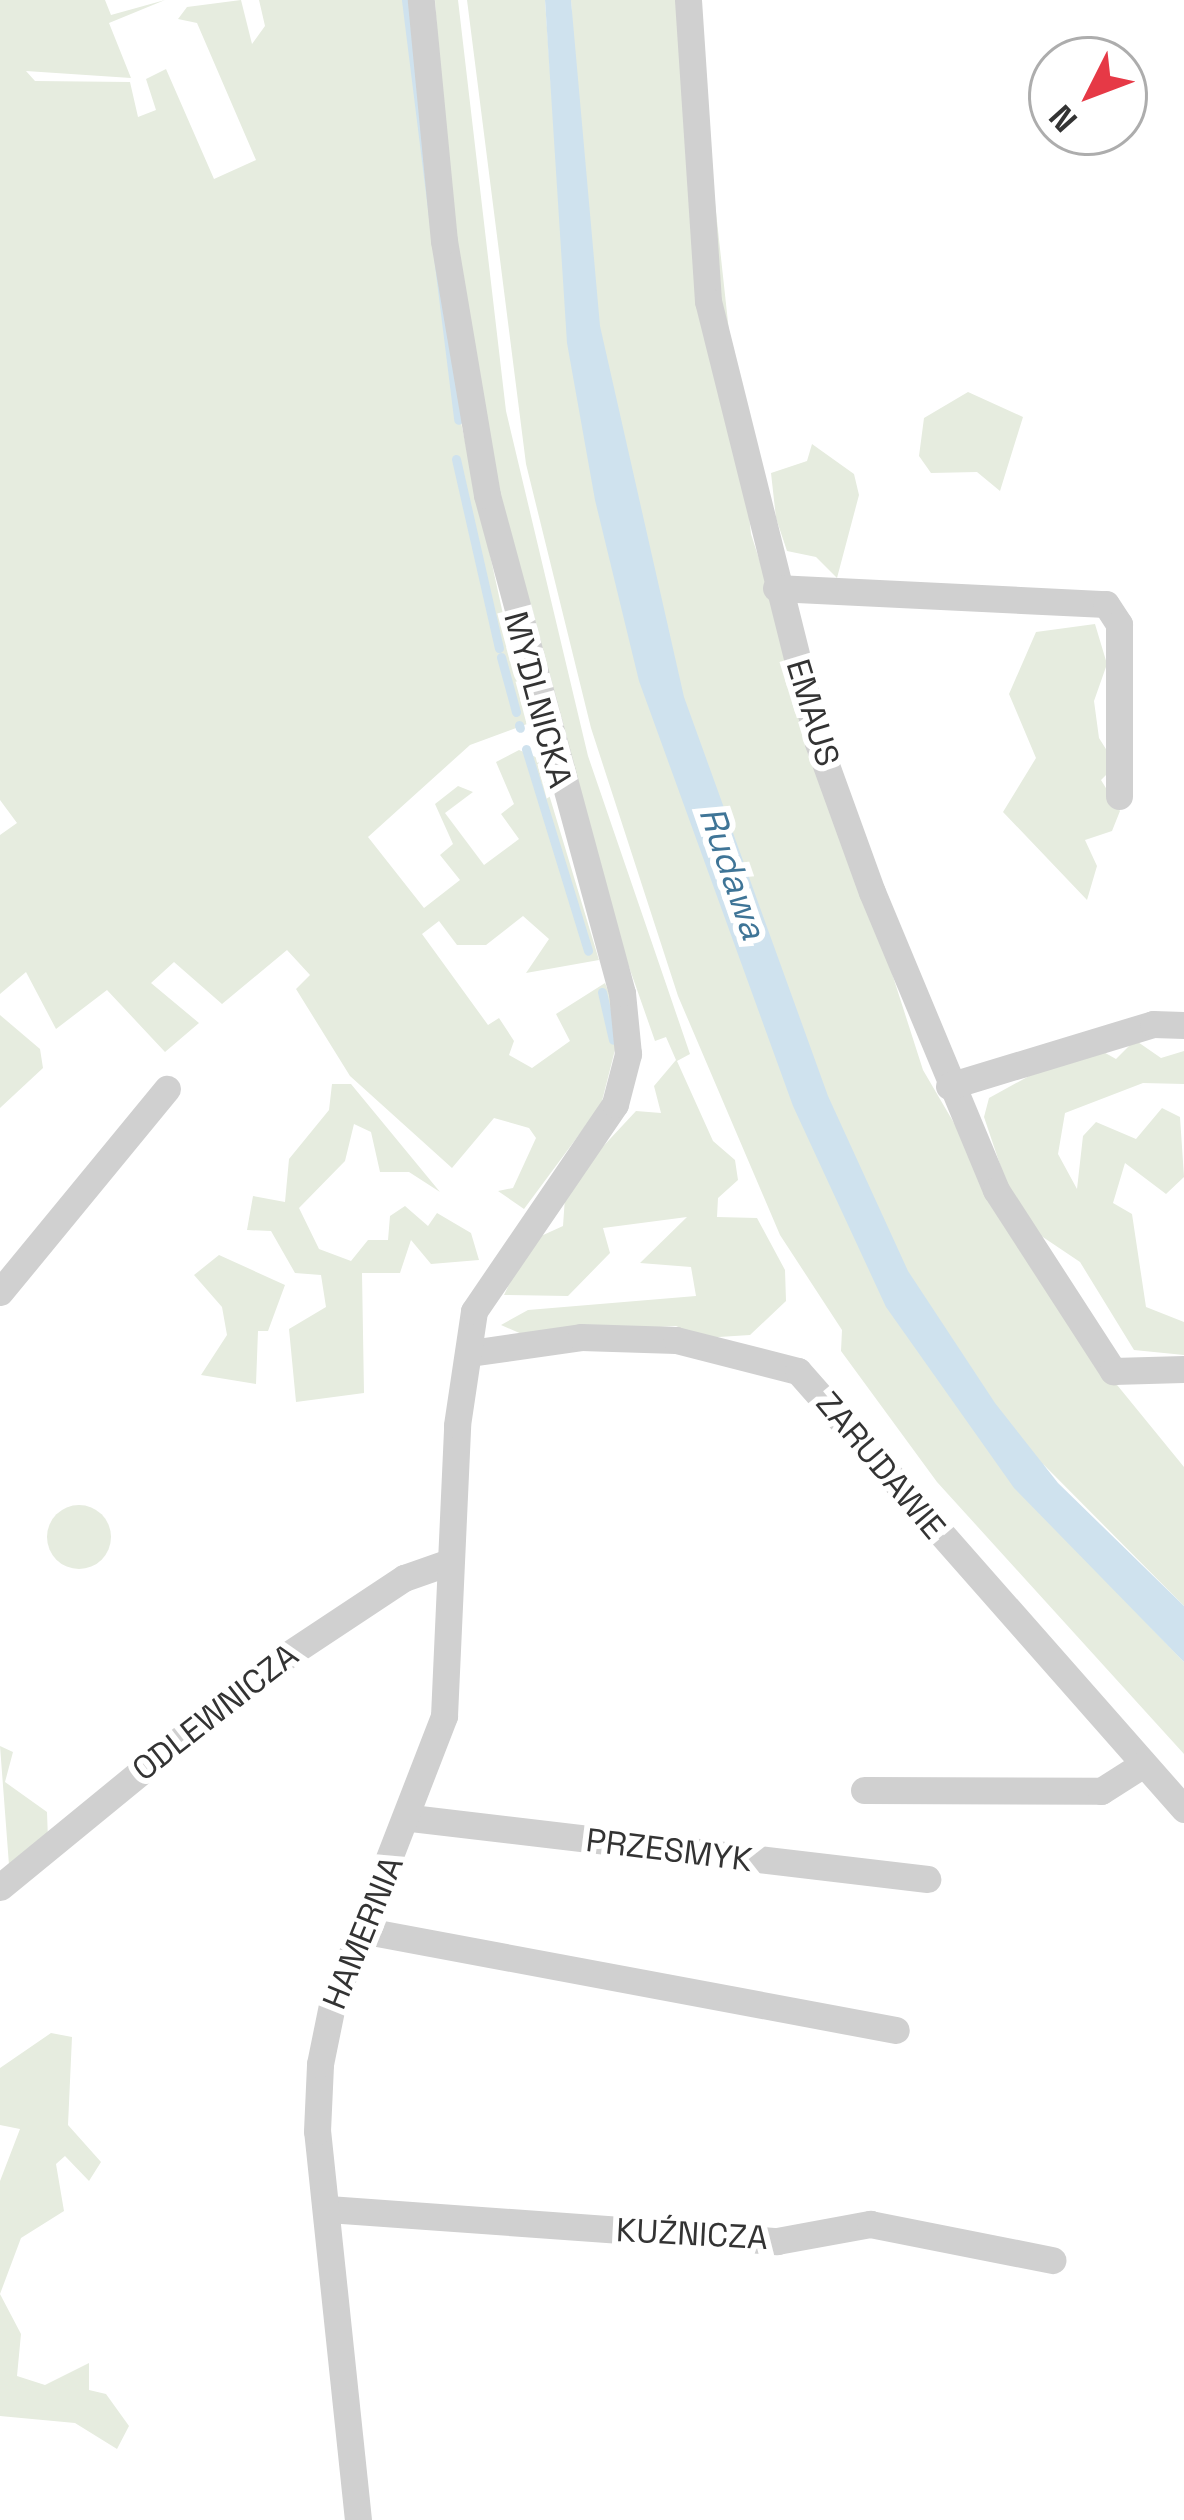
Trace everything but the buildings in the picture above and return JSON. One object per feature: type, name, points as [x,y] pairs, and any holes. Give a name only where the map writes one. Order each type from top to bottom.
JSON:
[{"type":"street","name":"MYDLNICKA","points":[[421,0],[444,242],[487,495],[628,1025],[615,1104],[493,1272],[470,1352]]},
{"type":"street","name":"EMAUS","points":[[688,0],[709,301],[776,588],[818,743],[949,1086],[995,1190],[1113,1371],[1184,1369]]},
{"type":"street","points":[[776,588],[1106,604],[1119,624],[1119,796]]},
{"type":"street","points":[[949,1086],[1153,1024],[1184,1025]]},
{"type":"street","points":[[0,1292],[167,1089]]},
{"type":"street","name":"ZARUDAWIE","points":[[470,1352],[581,1337],[676,1340],[798,1372],[1184,1809]]},
{"type":"street","name":"HAMERNIA","points":[[358,2520],[328,2209],[320,2064],[361,1930],[411,1818],[444,1716],[447,1563],[470,1352]]},
{"type":"street","name":"ODLEWNICZA","points":[[0,1887],[265,1670],[404,1578],[447,1563]]},
{"type":"street","points":[[865,1790],[1101,1791],[1142,1765]]},
{"type":"street","name":"PRZESMYK","points":[[411,1818],[928,1880]]},
{"type":"street","points":[[361,1930],[896,2030]]},
{"type":"street","name":"KUŹNICZA","points":[[328,2209],[777,2241],[870,2224],[1052,2260]]},
{"type":"shaded area","points":[[0,0],[105,0],[111,15],[165,0],[109,23],[131,78],[26,71],[35,81],[130,82],[138,117],[156,110],[146,79],[166,69],[214,179],[256,160],[197,23],[178,19],[187,7],[241,0],[252,44],[265,26],[259,0],[408,0],[460,418],[527,724],[470,745],[368,837],[424,908],[460,880],[440,855],[453,844],[435,804],[458,786],[473,792],[445,813],[484,865],[519,839],[501,814],[514,804],[496,762],[519,750],[538,758],[599,960],[526,973],[549,939],[523,916],[486,945],[457,945],[439,921],[422,934],[488,1025],[499,1018],[514,1041],[509,1055],[532,1068],[570,1041],[556,1014],[605,983],[612,1001],[617,1042],[601,1105],[524,1209],[498,1191],[513,1188],[536,1138],[529,1128],[494,1118],[452,1168],[350,1076],[296,989],[310,975],[287,950],[222,1004],[174,962],[151,983],[199,1023],[165,1052],[107,990],[56,1029],[26,972],[0,994],[0,835],[17,823],[0,800]]},
{"type":"shaded area","points":[[435,0],[458,0],[506,411],[588,756],[690,1054],[677,1061],[713,1141],[735,1160],[738,1180],[718,1198],[717,1217],[757,1218],[785,1270],[786,1301],[750,1335],[703,1338],[676,1326],[524,1335],[501,1325],[528,1310],[696,1296],[691,1267],[640,1263],[687,1217],[603,1228],[610,1253],[568,1296],[504,1295],[530,1241],[563,1226],[565,1197],[596,1154],[636,1111],[661,1113],[654,1086],[676,1060],[666,1037],[655,1041],[600,884],[515,580],[447,185]]},
{"type":"shaded area","points":[[467,0],[545,0],[561,225],[578,128],[571,0],[693,0],[751,534],[923,1070],[1082,1342],[1184,1467],[1184,1606],[1043,1464],[1114,1589],[1184,1662],[1184,1754],[937,1482],[841,1351],[842,1330],[780,1235],[678,996],[591,728],[526,464]]},
{"type":"shaded area","points":[[968,392],[1023,417],[1000,491],[977,472],[931,473],[919,456],[924,418]]},
{"type":"shaded area","points":[[812,444],[854,474],[859,495],[837,578],[816,557],[787,551],[776,518],[771,473],[807,461]]},
{"type":"shaded area","points":[[1095,624],[1107,664],[1094,701],[1099,738],[1116,765],[1101,780],[1120,811],[1112,831],[1085,840],[1097,866],[1087,900],[1003,812],[1036,758],[1009,694],[1036,632]]},
{"type":"shaded area","points":[[0,1015],[40,1049],[43,1068],[0,1108]]},
{"type":"shaded area","points":[[1135,1040],[1161,1058],[1184,1051],[1184,1084],[1143,1083],[1065,1113],[1058,1154],[1077,1189],[1083,1136],[1096,1122],[1136,1139],[1162,1108],[1180,1117],[1184,1177],[1166,1194],[1125,1163],[1113,1203],[1132,1214],[1146,1307],[1184,1322],[1184,1355],[1134,1350],[1080,1262],[1019,1221],[984,1117],[989,1098],[1031,1075],[1100,1050],[1116,1059]]},
{"type":"shaded area","points":[[332,1084],[351,1084],[440,1192],[409,1172],[380,1172],[371,1132],[354,1124],[345,1161],[299,1208],[319,1249],[351,1261],[368,1240],[388,1240],[390,1216],[405,1206],[428,1226],[437,1213],[471,1233],[479,1260],[431,1264],[411,1240],[400,1273],[362,1273],[364,1393],[296,1402],[289,1329],[326,1307],[321,1275],[295,1273],[271,1231],[247,1230],[253,1196],[285,1202],[289,1159],[329,1110]]},
{"type":"shaded area","points":[[219,1255],[285,1285],[268,1331],[258,1331],[256,1384],[201,1375],[227,1335],[222,1307],[194,1275]]},
{"type":"shaded area","points":[[79,1505],[102,1514],[111,1537],[102,1560],[79,1569],[56,1560],[47,1537],[56,1514]]},
{"type":"shaded area","points":[[0,1746],[13,1752],[5,1782],[47,1812],[48,1840],[9,1865]]},
{"type":"shaded area","points":[[51,2033],[72,2037],[68,2125],[101,2162],[89,2181],[65,2156],[56,2164],[64,2211],[21,2238],[0,2294],[0,2181],[20,2129],[0,2125],[0,2068]]},
{"type":"shaded area","points":[[0,2294],[21,2334],[17,2376],[45,2385],[89,2363],[89,2390],[106,2394],[129,2426],[117,2449],[75,2423],[0,2416]]},
{"type":"water","name":"Rudawa","points":[[545,0],[571,0],[600,326],[684,697],[828,1096],[908,1271],[995,1403],[1058,1483],[1184,1606],[1184,1662],[1014,1488],[886,1307],[793,1106],[639,681],[595,500],[567,343]]},
{"type":"waterway","points":[[406,0],[458,420]]},
{"type":"waterway","points":[[456,459],[499,648]]},
{"type":"waterway","points":[[501,657],[516,712]]},
{"type":"waterway","points":[[526,749],[588,951]]},
{"type":"waterway","points":[[602,992],[613,1040]]}]
